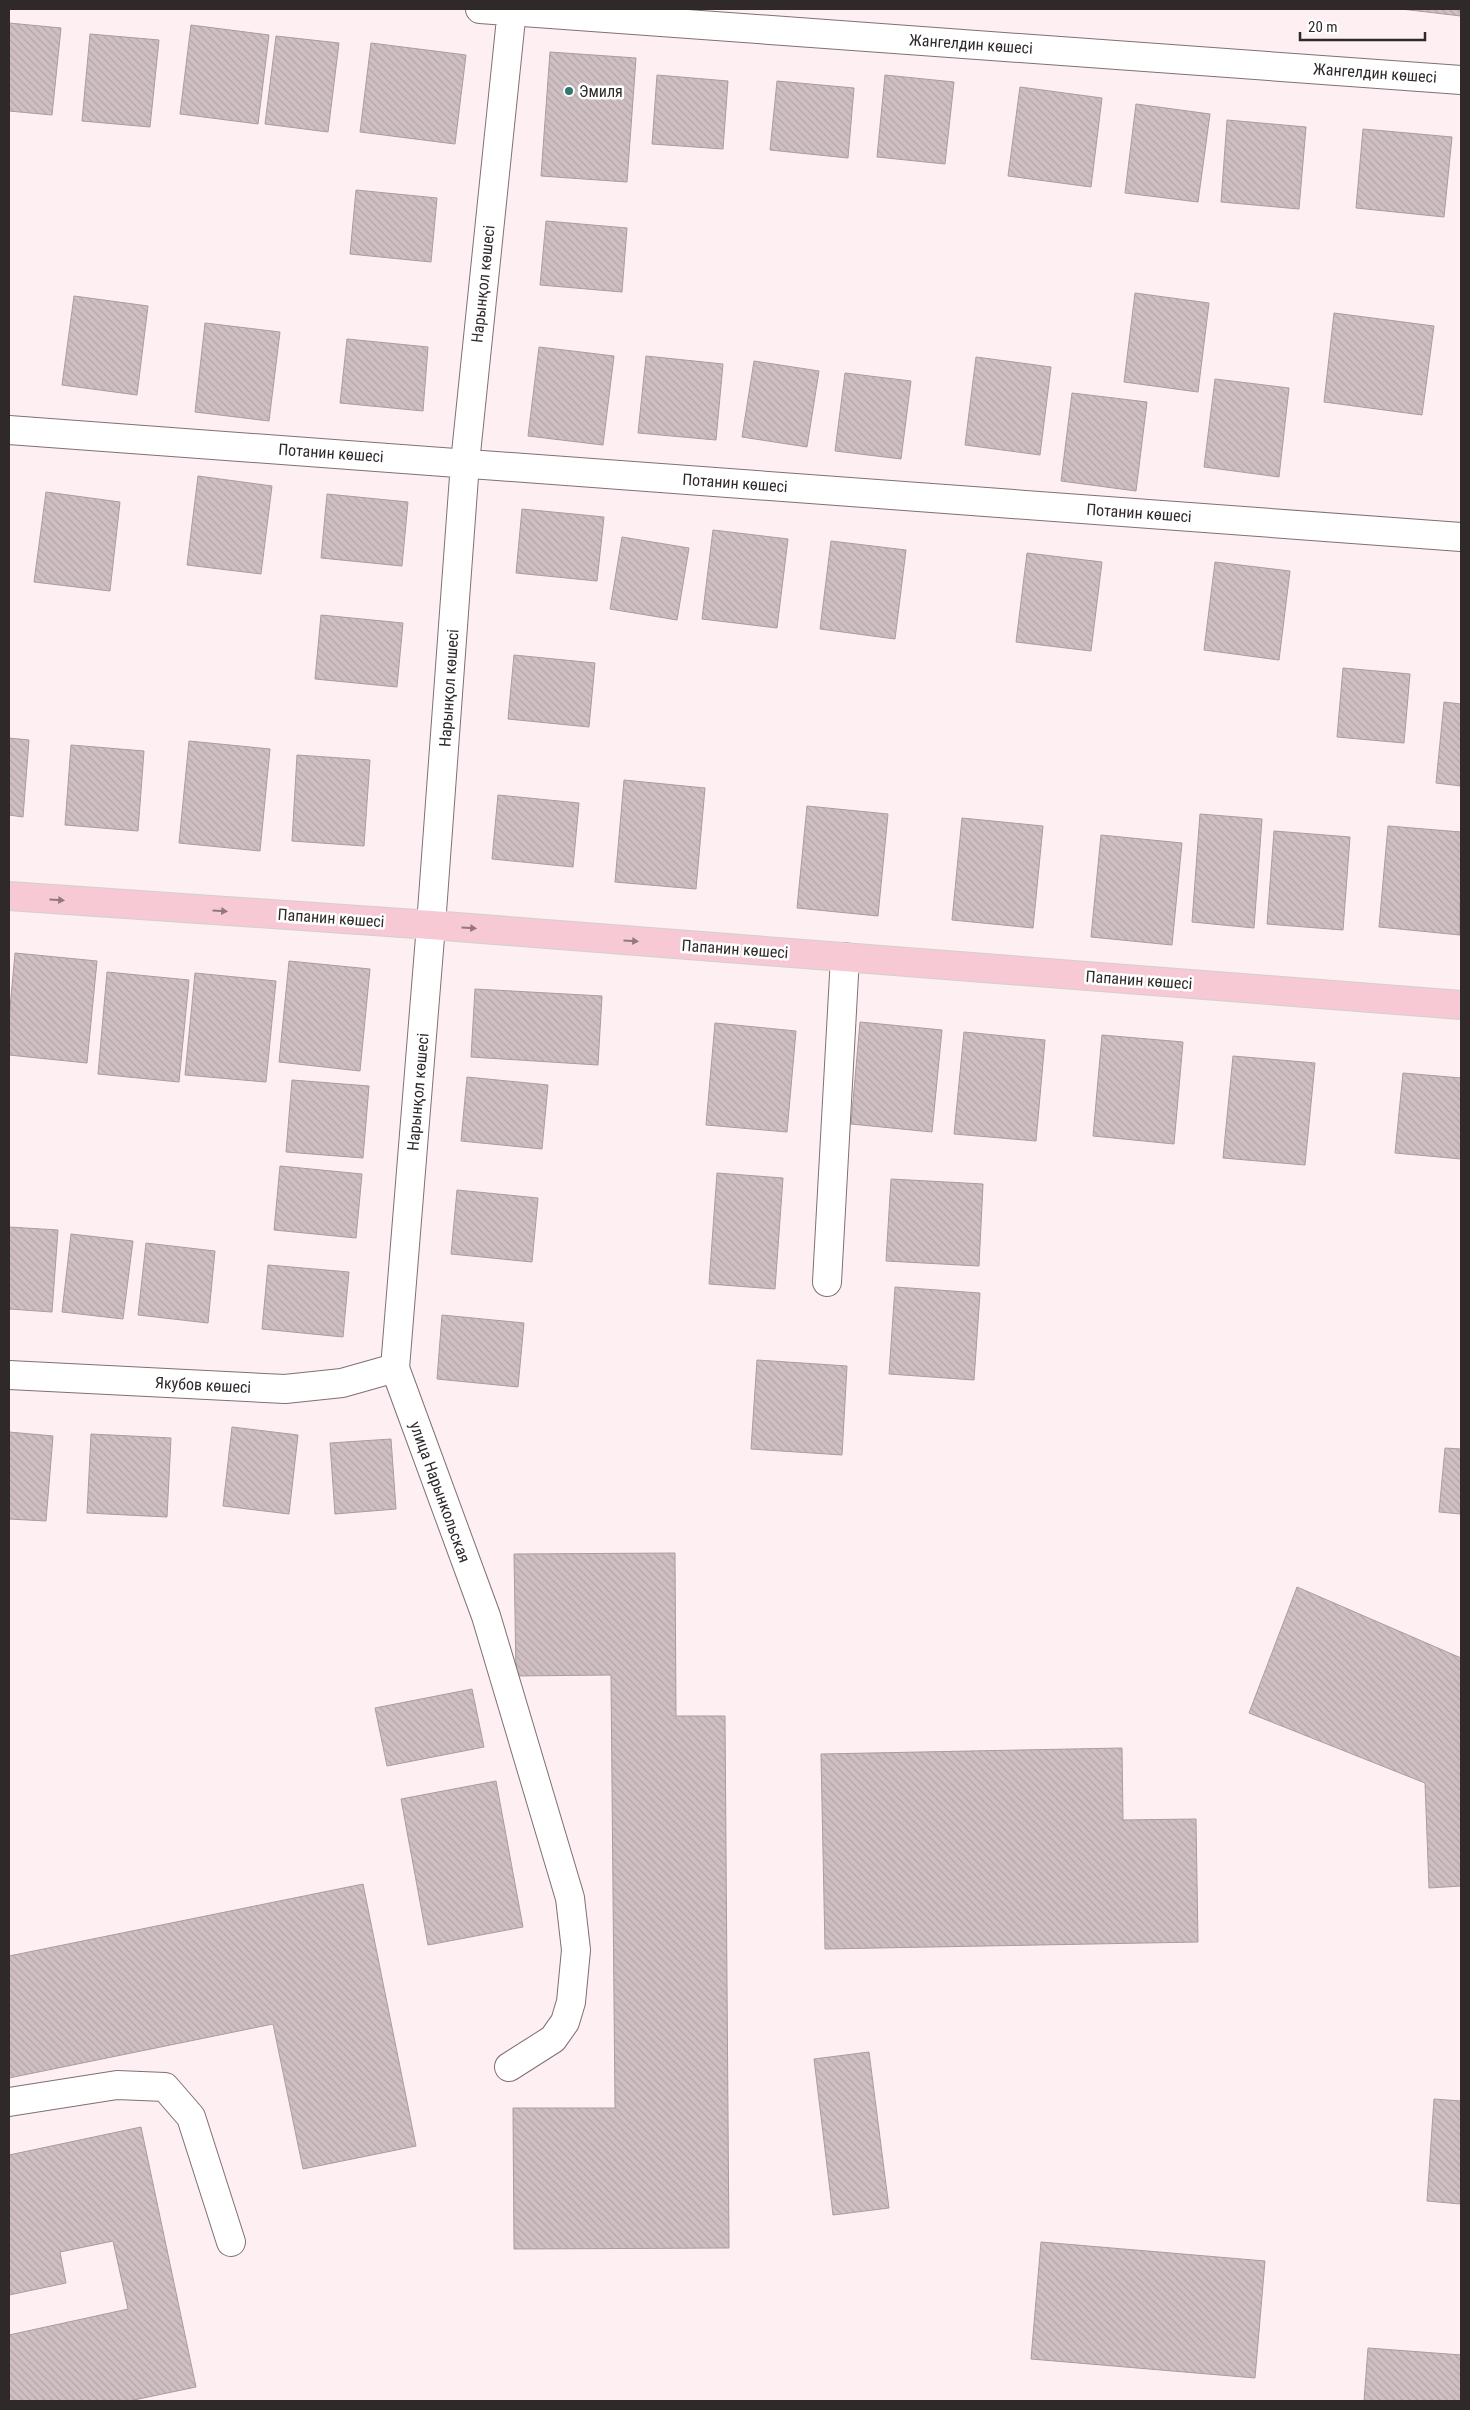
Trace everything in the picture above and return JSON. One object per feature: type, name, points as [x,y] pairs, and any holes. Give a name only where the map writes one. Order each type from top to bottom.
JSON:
[{"type":"main road","name":"Папанин көшесі","points":[[9,896],[431,925],[1461,1005]]},
{"type":"street","name":"Жангелдин көшесі","points":[[480,9],[1461,80]]},
{"type":"street","name":"Нарынқол көшесі","points":[[395,1368],[431,925],[465,463],[511,10]]},
{"type":"street","name":"Потанин көшесі","points":[[9,430],[1461,537]]},
{"type":"street","points":[[827,1282],[845,957]]},
{"type":"street","name":"Якубов көшесі","points":[[9,1375],[285,1389],[342,1383],[395,1368]]},
{"type":"street","name":"улица Нарынкольская","points":[[395,1368],[486,1616],[570,1898],[576,1950],[571,2002],[565,2022],[554,2039],[509,2067]]},
{"type":"street","points":[[9,2102],[117,2085],[165,2087],[191,2117],[231,2242]]},
{"type":"building","points":[[1401,9],[1461,9],[1461,16]]},
{"type":"building","points":[[9,23],[61,28],[52,115],[9,111]]},
{"type":"building","points":[[191,25],[269,35],[258,124],[180,114]]},
{"type":"building","points":[[90,34],[159,40],[150,127],[82,121]]},
{"type":"building","points":[[276,36],[339,43],[328,132],[265,124]]},
{"type":"building","points":[[371,43],[466,55],[455,144],[360,132]]},
{"type":"building","points":[[550,52],[636,58],[627,182],[541,176]]},
{"type":"building","points":[[657,75],[728,81],[723,149],[652,144]]},
{"type":"building","points":[[885,75],[954,82],[945,164],[877,157]]},
{"type":"building","points":[[777,81],[854,88],[848,158],[770,150]]},
{"type":"building","points":[[1020,87],[1102,98],[1091,187],[1008,176]]},
{"type":"building","points":[[1136,104],[1210,114],[1198,202],[1125,193]]},
{"type":"building","points":[[1227,120],[1306,127],[1299,209],[1221,202]]},
{"type":"building","points":[[1363,129],[1452,137],[1444,217],[1356,208]]},
{"type":"building","points":[[356,190],[437,198],[431,262],[350,254]]},
{"type":"building","points":[[546,221],[627,228],[622,292],[540,285]]},
{"type":"building","points":[[1135,293],[1209,303],[1198,392],[1124,382]]},
{"type":"building","points":[[74,296],[148,306],[137,395],[62,385]]},
{"type":"building","points":[[1334,313],[1434,326],[1422,415],[1324,402]]},
{"type":"building","points":[[205,323],[280,332],[269,421],[195,412]]},
{"type":"building","points":[[347,339],[428,347],[423,411],[340,403]]},
{"type":"building","points":[[539,347],[614,356],[603,445],[528,436]]},
{"type":"building","points":[[646,356],[723,364],[716,440],[638,433]]},
{"type":"building","points":[[976,357],[1051,367],[1040,455],[965,445]]},
{"type":"building","points":[[754,361],[819,371],[807,447],[742,437]]},
{"type":"building","points":[[845,373],[911,381],[901,459],[835,451]]},
{"type":"building","points":[[1215,379],[1289,388],[1279,477],[1204,467]]},
{"type":"building","points":[[1072,393],[1147,402],[1136,491],[1061,481]]},
{"type":"building","points":[[198,476],[272,486],[261,574],[187,565]]},
{"type":"building","points":[[46,492],[120,502],[110,591],[34,582]]},
{"type":"building","points":[[327,494],[408,502],[402,566],[321,558]]},
{"type":"building","points":[[522,509],[604,517],[597,581],[516,573]]},
{"type":"building","points":[[713,530],[788,539],[777,628],[702,619]]},
{"type":"building","points":[[622,537],[689,548],[677,620],[610,609]]},
{"type":"building","points":[[831,541],[906,550],[895,639],[820,629]]},
{"type":"building","points":[[1027,553],[1102,562],[1091,651],[1016,642]]},
{"type":"building","points":[[1215,562],[1290,571],[1279,660],[1204,650]]},
{"type":"building","points":[[321,615],[403,623],[397,687],[315,679]]},
{"type":"building","points":[[514,655],[595,663],[589,727],[508,719]]},
{"type":"building","points":[[1343,668],[1410,674],[1404,743],[1337,737]]},
{"type":"building","points":[[1444,702],[1461,704],[1461,786],[1436,783]]},
{"type":"building","points":[[9,738],[29,740],[23,817],[9,815]]},
{"type":"building","points":[[189,741],[270,749],[260,851],[179,843]]},
{"type":"building","points":[[71,745],[144,751],[138,831],[65,825]]},
{"type":"building","points":[[297,755],[370,760],[364,846],[292,841]]},
{"type":"building","points":[[624,780],[705,788],[696,889],[615,882]]},
{"type":"building","points":[[498,795],[579,803],[573,867],[492,859]]},
{"type":"building","points":[[807,806],[888,814],[878,916],[797,908]]},
{"type":"building","points":[[1200,814],[1262,819],[1254,928],[1192,922]]},
{"type":"building","points":[[962,818],[1043,826],[1033,928],[952,920]]},
{"type":"building","points":[[1388,826],[1461,832],[1460,935],[1379,927]]},
{"type":"building","points":[[1274,831],[1350,837],[1343,930],[1267,924]]},
{"type":"building","points":[[1101,835],[1182,843],[1172,945],[1091,937]]},
{"type":"building","points":[[15,953],[97,961],[87,1063],[9,1055],[9,1019]]},
{"type":"building","points":[[289,961],[370,969],[360,1071],[279,1062]]},
{"type":"building","points":[[107,972],[189,980],[179,1082],[98,1074]]},
{"type":"building","points":[[195,973],[276,981],[266,1082],[185,1075]]},
{"type":"building","points":[[475,989],[602,996],[598,1065],[471,1057]]},
{"type":"building","points":[[860,1022],[942,1030],[932,1132],[851,1124]]},
{"type":"building","points":[[715,1023],[796,1031],[787,1132],[706,1125]]},
{"type":"building","points":[[964,1032],[1045,1040],[1036,1141],[954,1134]]},
{"type":"building","points":[[1102,1035],[1183,1042],[1174,1144],[1093,1136]]},
{"type":"building","points":[[1233,1056],[1315,1063],[1305,1165],[1223,1158]]},
{"type":"building","points":[[1403,1073],[1461,1078],[1461,1159],[1395,1153]]},
{"type":"building","points":[[467,1077],[548,1085],[542,1149],[461,1141]]},
{"type":"building","points":[[292,1080],[369,1086],[363,1158],[286,1152]]},
{"type":"building","points":[[280,1166],[362,1174],[356,1238],[274,1230]]},
{"type":"building","points":[[717,1173],[783,1178],[775,1289],[709,1284]]},
{"type":"building","points":[[891,1179],[983,1184],[979,1266],[886,1261]]},
{"type":"building","points":[[457,1190],[538,1198],[532,1262],[451,1254]]},
{"type":"building","points":[[9,1227],[58,1230],[52,1312],[9,1309]]},
{"type":"building","points":[[71,1234],[133,1241],[123,1319],[62,1312]]},
{"type":"building","points":[[146,1243],[215,1251],[208,1323],[138,1315]]},
{"type":"building","points":[[268,1265],[349,1272],[343,1337],[262,1329]]},
{"type":"building","points":[[895,1287],[980,1293],[974,1380],[889,1374]]},
{"type":"building","points":[[442,1315],[524,1323],[518,1387],[437,1379]]},
{"type":"building","points":[[757,1360],[847,1366],[842,1455],[751,1449]]},
{"type":"building","points":[[232,1427],[298,1435],[289,1514],[223,1506]]},
{"type":"building","points":[[9,1432],[53,1436],[46,1521],[9,1519]]},
{"type":"building","points":[[91,1434],[171,1438],[167,1517],[87,1513]]},
{"type":"building","points":[[391,1439],[396,1509],[335,1514],[330,1443]]},
{"type":"building","points":[[1445,1448],[1461,1449],[1461,1514],[1439,1512]]},
{"type":"building","points":[[675,1553],[676,1716],[725,1716],[729,2248],[514,2249],[513,2108],[615,2108],[611,1675],[516,1676],[514,1554]]},
{"type":"building","points":[[1297,1587],[1461,1658],[1461,1886],[1429,1888],[1425,1783],[1249,1713]]},
{"type":"building","points":[[472,1689],[484,1747],[387,1766],[375,1708]]},
{"type":"building","points":[[1122,1748],[1123,1820],[1196,1819],[1198,1942],[825,1949],[821,1754]]},
{"type":"building","points":[[496,1781],[523,1927],[428,1945],[401,1799]]},
{"type":"building","points":[[363,1884],[416,2146],[303,2169],[273,2024],[9,2078],[9,1956]]},
{"type":"building","points":[[869,2052],[889,2208],[833,2215],[814,2059]]},
{"type":"building","points":[[1434,2099],[1461,2101],[1461,2204],[1427,2201]]},
{"type":"building","points":[[141,2127],[196,2387],[129,2401],[9,2401],[9,2335],[128,2309],[113,2241],[60,2252],[66,2283],[9,2295],[9,2155]]},
{"type":"building","points":[[1041,2242],[1265,2261],[1255,2378],[1031,2359]]},
{"type":"building","points":[[1368,2348],[1461,2355],[1461,2401],[1364,2401]]},
{"type":"place","name":"Эмиля","points":[[569,91]]}]
